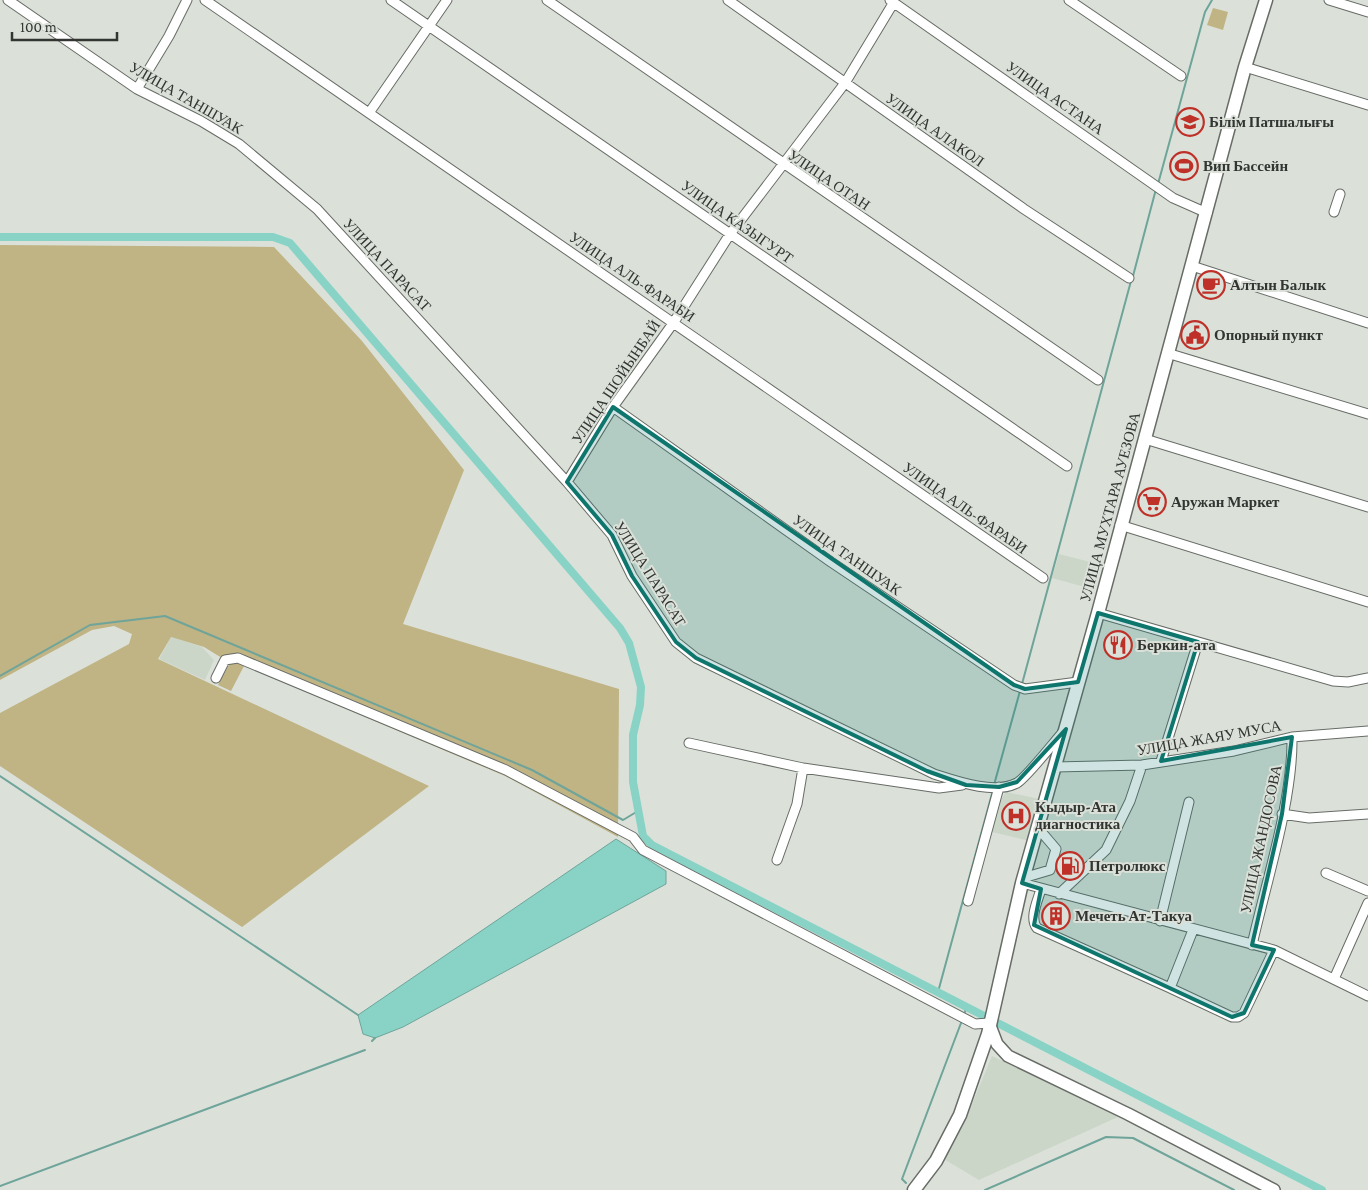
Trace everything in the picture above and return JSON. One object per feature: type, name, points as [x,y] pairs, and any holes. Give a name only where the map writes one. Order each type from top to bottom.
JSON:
[{"type":"main road","name":"УЛИЦА МУХТАРА АУЕЗОВА","points":[[914,1190],[936,1161],[960,1115],[995,1006],[1023,880],[1098,613],[1120,525],[1245,67],[1266,0]]},
{"type":"main road","points":[[989,1023],[997,1044],[1008,1056],[1128,1114],[1274,1190]]},
{"type":"street","name":"УЛИЦА ТАНШУАК","points":[[8,0],[137,89],[201,121],[239,144],[298,191]]},
{"type":"street","points":[[137,89],[169,36],[187,0]]},
{"type":"street","name":"УЛИЦА АЛЬ-ФАРАБИ","points":[[206,0],[1042,578]]},
{"type":"street","name":"УЛИЦА КАЗЫГУРТ","points":[[391,0],[1067,466]]},
{"type":"street","points":[[369,113],[447,0]]},
{"type":"street","name":"УЛИЦА ОТАН","points":[[547,0],[783,165],[1098,380]]},
{"type":"street","name":"УЛИЦА АЛАКОЛ","points":[[728,0],[1024,209],[1129,278]]},
{"type":"street","points":[[1069,0],[1181,76]]},
{"type":"street","points":[[1329,0],[1368,12]]},
{"type":"street","name":"УЛИЦА ШОЙЫНБАЙ","points":[[567,482],[613,407],[674,322],[730,234],[845,83],[892,1]]},
{"type":"street","name":"УЛИЦА АСТАНА","points":[[892,1],[1173,198],[1206,213]]},
{"type":"street","points":[[1245,67],[1368,105]]},
{"type":"street","name":"УЛИЦА ПАРАСАТ","points":[[298,191],[317,209],[567,482],[612,535],[632,576],[676,642],[696,658],[927,771],[966,785],[996,787],[1018,782],[1066,729]]},
{"type":"street","points":[[1334,212],[1340,194]]},
{"type":"street","points":[[1192,266],[1368,323]]},
{"type":"street","points":[[1167,353],[1368,414]]},
{"type":"street","name":"УЛИЦА ТАНШУАК","points":[[613,407],[832,562],[1021,688],[1078,682]]},
{"type":"street","points":[[1145,439],[1368,507]]},
{"type":"street","points":[[1120,525],[1368,602]]},
{"type":"street","points":[[1098,613],[1333,681],[1348,682],[1368,678]]},
{"type":"street","points":[[1161,761],[1198,642]]},
{"type":"street","points":[[216,678],[226,660],[238,658],[506,770],[633,837],[643,850],[736,899],[975,1024],[989,1023]]},
{"type":"street","name":"УЛИЦА ЖАЯУ МУСА","points":[[1055,767],[1142,765],[1234,750],[1292,737],[1368,731]]},
{"type":"street","name":"УЛИЦА ЖАНДОСОВА","points":[[1252,945],[1282,814],[1292,759],[1292,737]]},
{"type":"street","points":[[689,744],[803,768],[939,788],[966,785]]},
{"type":"street","points":[[1059,894],[1106,850],[1130,801],[1142,765]]},
{"type":"street","points":[[777,860],[797,804],[803,768]]},
{"type":"street","points":[[922,785],[927,771]]},
{"type":"street","points":[[968,901],[996,787]]},
{"type":"street","points":[[1160,921],[1189,802]]},
{"type":"street","points":[[1282,814],[1309,818],[1368,814]]},
{"type":"street","points":[[1023,880],[1050,870],[1056,853],[1056,849],[1038,828]]},
{"type":"street","points":[[1326,873],[1368,891]]},
{"type":"street","points":[[1023,880],[1041,889],[1274,950],[1368,996]]},
{"type":"street","points":[[1041,889],[1034,916],[1036,928],[1232,1017],[1238,1017],[1244,1013],[1274,950]]},
{"type":"street","points":[[1334,979],[1368,903]]},
{"type":"street","points":[[1170,988],[1193,930]]},
{"type":"highlighted area","points":[[613,407],[1014,685],[1025,689],[1078,682],[1098,613],[1198,642],[1161,761],[1292,737],[1282,814],[1252,945],[1274,950],[1244,1013],[1232,1017],[1034,925],[1041,889],[1022,883],[1066,729],[1017,782],[999,787],[966,785],[927,771],[696,658],[676,642],[632,576],[612,535],[567,482]]},
{"type":"shaded area","points":[[1213,8],[1228,12],[1223,30],[1207,25]]},
{"type":"shaded area","points":[[0,245],[274,247],[362,341],[464,470],[403,624],[619,689],[618,837],[505,776],[244,666],[231,691],[218,685],[230,663],[204,647],[171,637],[158,659],[429,786],[242,927],[0,766],[0,713],[129,644],[132,634],[114,626],[92,630],[0,680]]},
{"type":"shaded area","points":[[1059,554],[1098,564],[1092,589],[1052,578]]},
{"type":"shaded area","points":[[171,637],[202,647],[214,660],[205,680],[159,659]]},
{"type":"shaded area","name":"Кыдыр-Ата диагностика","points":[[1006,792],[1040,799],[1029,841],[992,832],[1000,801]]},
{"type":"shaded area","points":[[992,1056],[1118,1117],[979,1180],[942,1158],[962,1128]]},
{"type":"water","points":[[616,839],[666,871],[666,884],[403,1027],[375,1038],[363,1034],[358,1015]]},
{"type":"waterway","points":[[1158,184],[1205,12],[1212,0]]},
{"type":"waterway","points":[[1133,276],[1156,189]]},
{"type":"waterway","points":[[0,237],[273,237],[290,243],[620,628],[629,643],[641,687],[640,705],[633,735],[633,782],[643,836],[652,845],[1322,1190]]},
{"type":"waterway","points":[[1022,684],[1131,281]]},
{"type":"waterway","points":[[0,676],[90,625],[165,616],[532,770],[623,820],[638,811]]},
{"type":"waterway","points":[[994,785],[1020,691]]},
{"type":"waterway","points":[[0,776],[358,1015]]},
{"type":"waterway","points":[[938,992],[993,790]]},
{"type":"waterway","points":[[965,1012],[966,1007]]},
{"type":"waterway","points":[[906,1183],[902,1179],[961,1023]]},
{"type":"waterway","points":[[372,1041],[375,1038]]},
{"type":"waterway","points":[[0,1186],[365,1050]]},
{"type":"waterway","points":[[985,1190],[1106,1137],[1133,1138],[1234,1190]]},
{"type":"place","name":"Білім Патшалығы","points":[[1190,122]]},
{"type":"place","name":"Вип Бассейн","points":[[1184,166]]},
{"type":"place","name":"Алтын Балык","points":[[1211,285]]},
{"type":"place","name":"Опорный пункт","points":[[1195,335]]},
{"type":"place","name":"Аружан Маркет","points":[[1152,502]]},
{"type":"place","name":"Беркин-ата","points":[[1118,645]]},
{"type":"place","name":"Кыдыр-Ата диагностика","points":[[1016,816]]},
{"type":"place","name":"Петролюкс","points":[[1070,866]]},
{"type":"place","name":"Мечеть Ат-Такуа","points":[[1056,916]]}]
